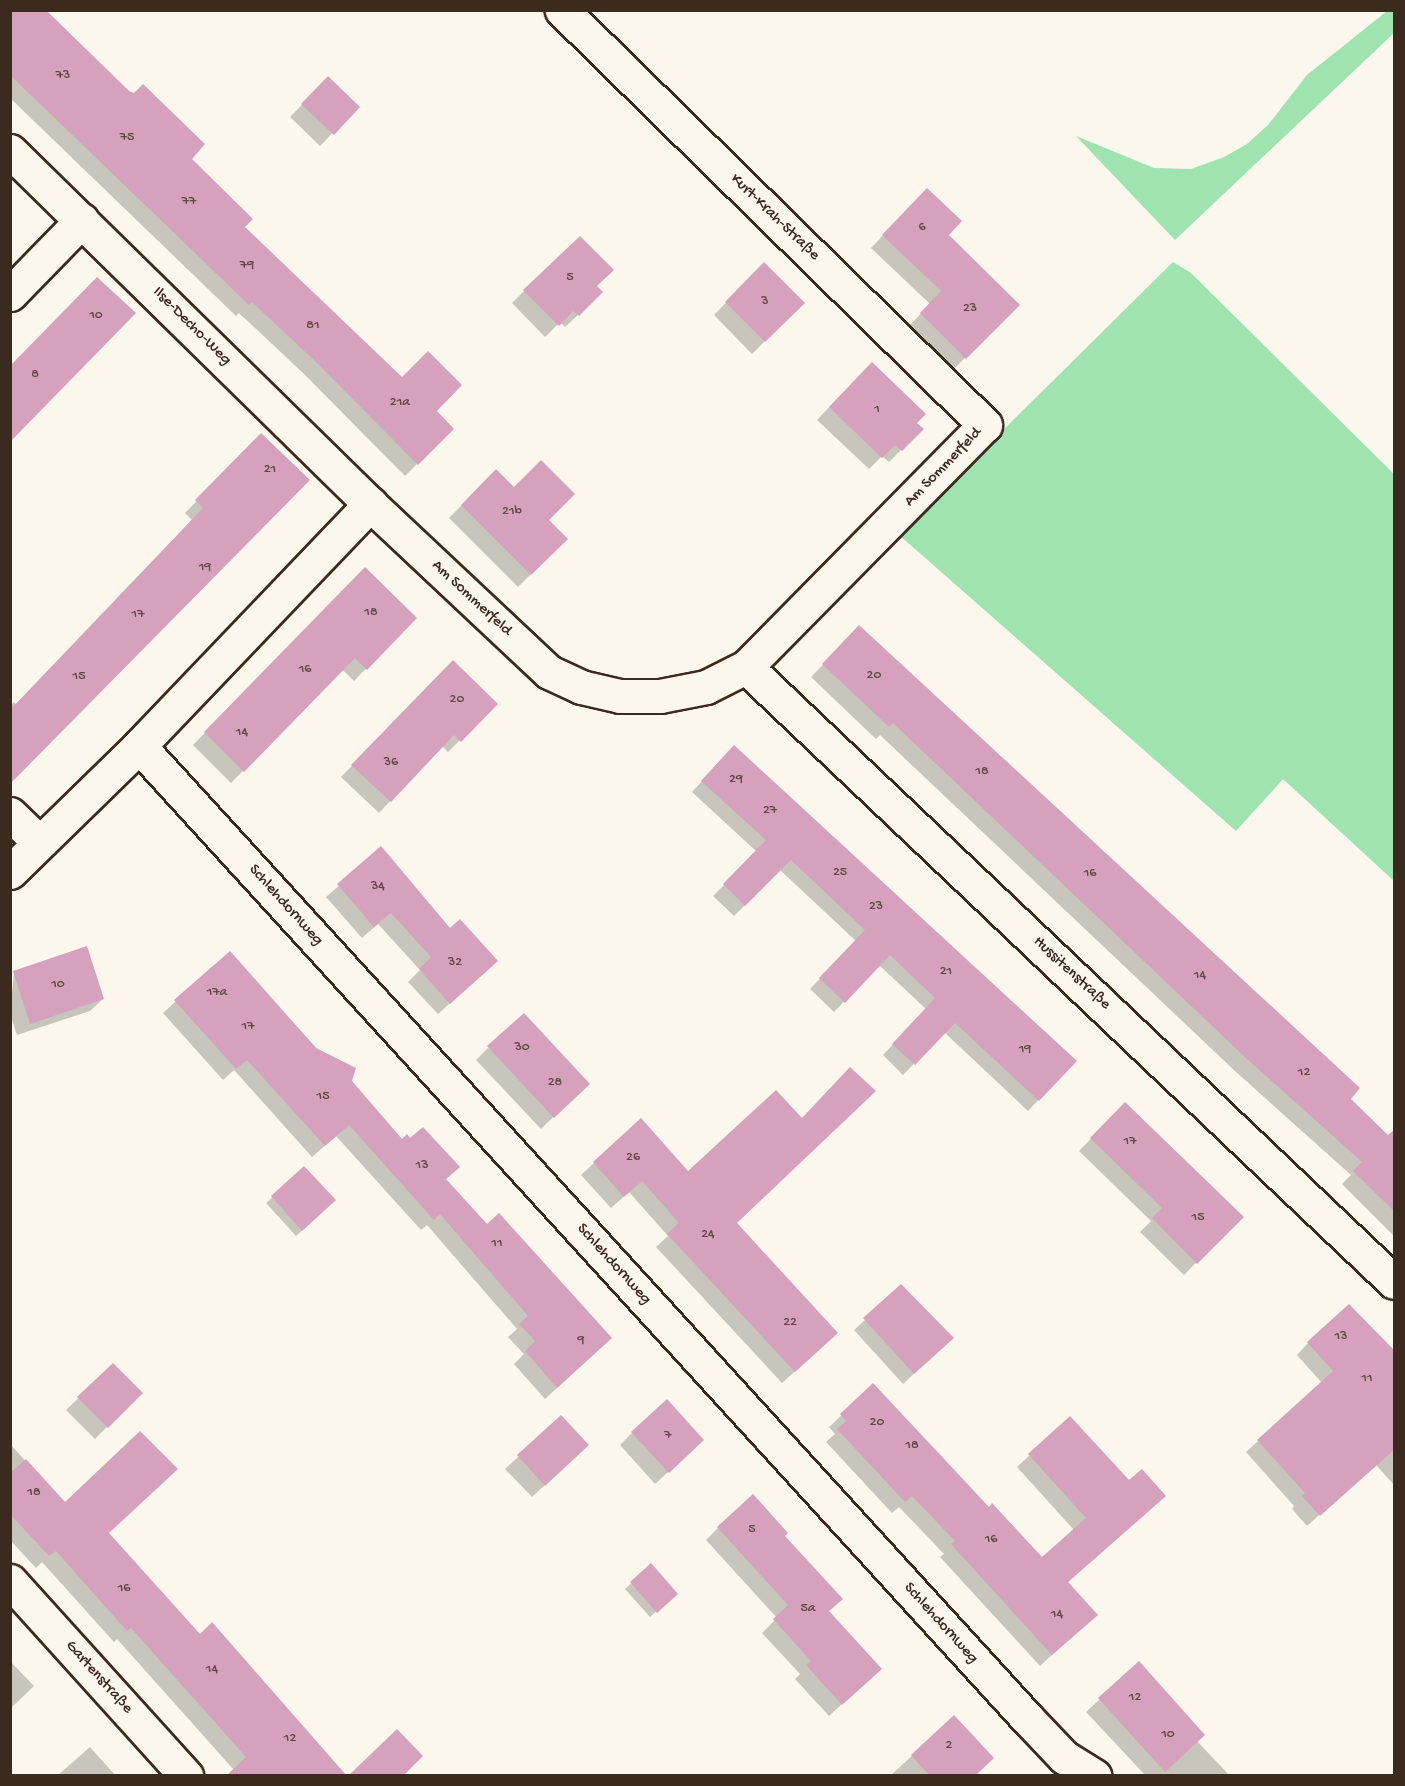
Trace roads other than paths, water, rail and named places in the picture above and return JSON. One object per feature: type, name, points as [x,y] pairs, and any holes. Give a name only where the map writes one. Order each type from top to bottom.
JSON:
[{"type":"street","name":"Kurt-Krah-Straße","points":[[562,10],[986,425]]},
{"type":"street","name":"Ilse-Decho-Weg","points":[[10,151],[370,504]]},
{"type":"street","points":[[10,294],[82,220]]},
{"type":"street","name":"Am Sommerfeld","points":[[370,504],[549,672],[581,687],[620,696],[660,696],[706,687],[746,667],[986,425]]},
{"type":"street","points":[[10,872],[139,746],[370,504]]},
{"type":"street","name":"Hussitenstraße","points":[[746,667],[1395,1282]]},
{"type":"street","name":"Schlehdornweg","points":[[139,746],[1054,1766],[1094,1776]]},
{"type":"street","points":[[10,814],[39,842]]},
{"type":"street","name":"Gartenstraße","points":[[10,1581],[186,1776]]}]
